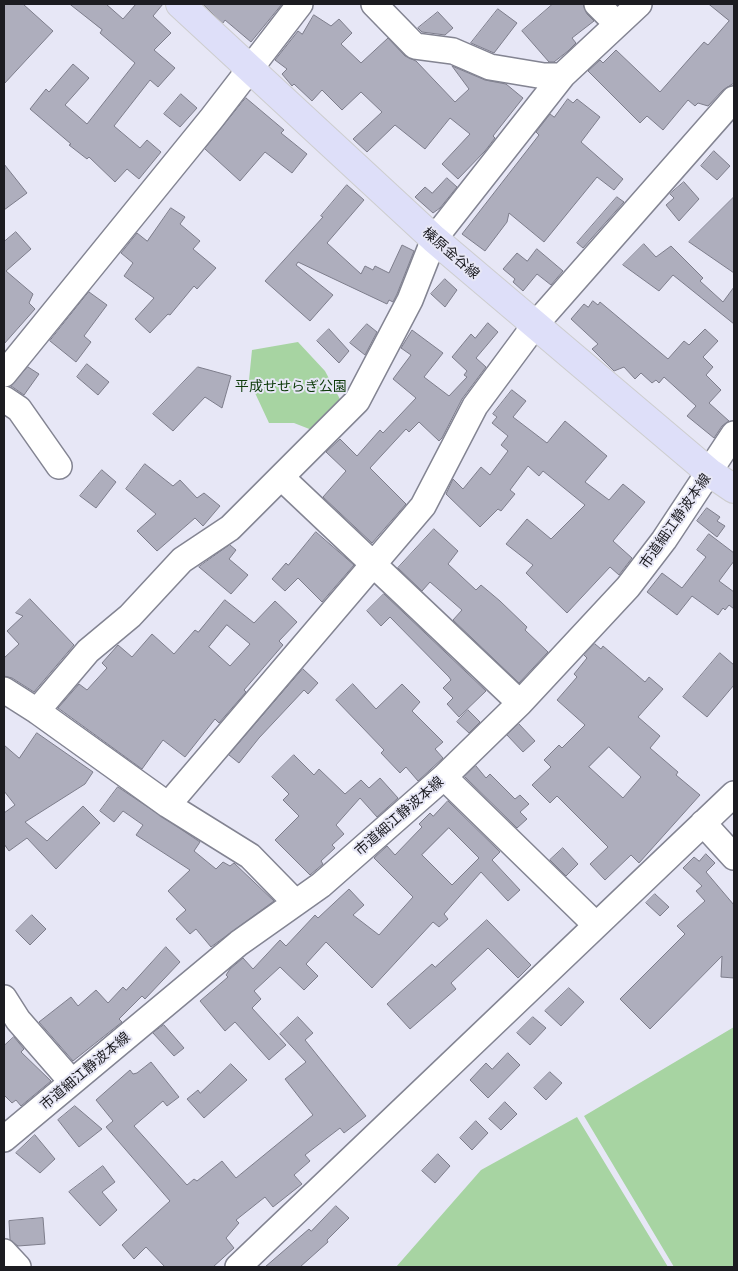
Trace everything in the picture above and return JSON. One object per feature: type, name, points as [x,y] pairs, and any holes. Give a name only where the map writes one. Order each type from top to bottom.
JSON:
[{"type":"main road","name":"榛原金谷線","points":[[180,4],[434,239],[709,472],[734,489]]},
{"type":"street","points":[[4,374],[212,118],[248,68],[300,4]]},
{"type":"street","points":[[374,4],[414,46],[453,51],[490,67],[544,76],[562,76]]},
{"type":"street","points":[[597,4],[617,24]]},
{"type":"street","points":[[37,710],[88,650],[130,616],[182,560],[230,528],[356,401],[410,300],[434,239],[562,76],[639,4]]},
{"type":"street","points":[[168,805],[423,506],[476,406],[535,325],[734,99]]},
{"type":"street","points":[[4,399],[19,409],[59,466]]},
{"type":"street","name":"市道細江静波本線","points":[[4,1139],[239,943],[321,885],[444,777],[520,703],[628,587],[664,540],[734,434]]},
{"type":"street","points":[[281,478],[520,703]]},
{"type":"street","points":[[4,692],[37,710],[168,805],[250,856],[295,902]]},
{"type":"street","points":[[444,777],[596,924]]},
{"type":"street","points":[[248,1263],[596,924],[734,794]]},
{"type":"street","points":[[703,823],[734,858]]},
{"type":"street","points":[[4,998],[18,1020],[72,1082]]},
{"type":"street","points":[[4,1252],[18,1267]]},
{"type":"green space","name":"平成せせらぎ公園","points":[[298,342],[325,371],[342,403],[317,432],[294,423],[269,423],[249,380],[252,350]]},
{"type":"green space","points":[[734,1027],[734,1267],[674,1267],[584,1116]]},
{"type":"green space","points":[[577,1117],[668,1267],[396,1267],[481,1170]]},
{"type":"building","points":[[4,4],[23,4],[53,31],[4,84]]},
{"type":"building","points":[[70,4],[106,4],[123,19],[136,4],[163,4],[153,16],[171,33],[154,50],[175,68],[158,87],[150,80],[114,126],[140,148],[147,140],[161,152],[139,179],[127,169],[115,182],[89,157],[87,159],[69,145],[71,144],[30,109],[46,89],[49,92],[73,64],[89,78],[65,105],[87,124],[135,63],[100,33],[102,30]]},
{"type":"building","points":[[203,4],[282,4],[251,42],[225,20],[223,23]]},
{"type":"building","points":[[553,4],[583,4],[587,14],[594,21],[572,38],[576,43],[568,51],[554,62],[549,62],[522,31]]},
{"type":"building","points":[[709,4],[734,4],[734,83],[723,90],[708,106],[698,103],[695,106],[688,100],[663,130],[647,116],[640,123],[588,71],[600,60],[603,63],[616,50],[660,92],[704,42],[708,45],[729,21]]},
{"type":"building","points":[[498,9],[517,23],[494,53],[471,43]]},
{"type":"building","points":[[438,12],[453,28],[445,35],[422,32],[418,28]]},
{"type":"building","points":[[314,15],[331,26],[339,19],[352,33],[341,44],[361,63],[388,38],[405,56],[416,61],[455,102],[469,89],[452,66],[485,80],[506,84],[523,98],[493,136],[495,138],[485,151],[458,179],[442,164],[470,134],[450,118],[425,149],[395,125],[367,152],[353,139],[382,112],[361,92],[342,110],[322,90],[312,101],[294,84],[292,86],[282,74],[287,69],[275,60],[298,31],[302,34]]},
{"type":"building","points":[[181,94],[197,108],[180,127],[164,114]]},
{"type":"building","points":[[246,98],[284,130],[281,133],[307,154],[292,173],[265,152],[240,181],[205,149]]},
{"type":"building","points":[[568,99],[573,103],[577,99],[600,117],[581,142],[623,179],[614,190],[597,177],[544,242],[509,213],[507,222],[485,251],[462,234],[539,135],[536,132],[550,114],[554,117]]},
{"type":"building","points":[[714,151],[730,166],[717,180],[701,166]]},
{"type":"building","points":[[4,164],[27,193],[4,210]]},
{"type":"building","points":[[447,178],[457,187],[440,208],[433,213],[415,197],[425,187],[432,193]]},
{"type":"building","points":[[684,182],[699,199],[679,221],[666,205],[674,198],[670,194]]},
{"type":"building","points":[[347,185],[364,200],[327,243],[361,274],[365,266],[373,270],[375,266],[389,273],[402,245],[414,251],[393,302],[389,300],[387,304],[298,262],[296,265],[333,295],[310,321],[265,281],[323,217],[321,216]]},
{"type":"building","points":[[617,197],[624,202],[583,248],[577,243]]},
{"type":"building","points":[[734,197],[734,273],[689,242]]},
{"type":"building","points":[[171,208],[185,217],[180,224],[200,241],[193,249],[216,268],[197,289],[194,286],[170,315],[168,314],[150,333],[135,319],[154,298],[124,276],[133,263],[121,253],[137,233],[147,241]]},
{"type":"building","points":[[16,232],[31,249],[6,271],[33,294],[29,303],[35,309],[4,344],[4,242]]},
{"type":"building","points":[[644,244],[656,257],[671,246],[703,278],[700,281],[723,302],[734,287],[734,324],[673,275],[659,291],[623,265]]},
{"type":"building","points":[[537,249],[563,271],[551,285],[537,274],[523,291],[513,282],[515,279],[503,269],[517,253],[527,261]]},
{"type":"building","points":[[445,279],[457,290],[445,307],[431,294]]},
{"type":"building","points":[[89,292],[107,305],[84,336],[91,342],[76,362],[50,341]]},
{"type":"building","points":[[593,301],[598,305],[600,302],[668,359],[684,341],[689,345],[705,329],[718,341],[703,357],[713,367],[706,375],[721,390],[709,403],[729,421],[722,426],[714,438],[687,416],[696,406],[664,377],[659,383],[656,380],[652,383],[641,373],[635,379],[624,367],[614,371],[592,349],[598,344],[571,319],[584,304],[588,307]]},
{"type":"building","points":[[488,323],[498,332],[476,358],[486,367],[462,399],[442,438],[439,441],[419,422],[409,432],[406,429],[370,468],[406,504],[372,543],[323,497],[346,471],[326,452],[340,439],[357,456],[380,430],[383,433],[416,398],[393,379],[411,355],[401,348],[412,330],[443,353],[424,377],[449,396],[467,377],[464,375],[467,371],[452,357],[471,334],[475,338]]},
{"type":"building","points":[[367,324],[377,332],[365,355],[350,343]]},
{"type":"building","points":[[329,329],[349,351],[339,363],[317,341]]},
{"type":"building","points":[[87,364],[109,382],[98,395],[77,377]]},
{"type":"building","points":[[28,367],[39,374],[24,395],[11,386]]},
{"type":"building","points":[[198,367],[231,376],[222,408],[205,397],[173,431],[153,414]]},
{"type":"building","points":[[512,390],[526,401],[513,417],[547,443],[565,421],[607,456],[585,482],[609,500],[623,484],[645,502],[613,541],[632,558],[619,575],[610,567],[567,613],[526,573],[533,565],[506,544],[527,519],[551,539],[585,505],[543,471],[539,476],[528,466],[510,490],[515,494],[501,511],[498,509],[480,527],[446,494],[453,479],[463,489],[481,467],[490,475],[508,451],[501,445],[508,436],[492,423],[497,417],[493,414]]},
{"type":"building","points":[[145,464],[173,486],[180,480],[197,498],[204,493],[220,506],[203,526],[195,518],[157,551],[137,531],[156,514],[126,489]]},
{"type":"building","points":[[102,470],[116,482],[96,508],[80,496]]},
{"type":"building","points":[[707,508],[720,517],[717,521],[725,526],[717,537],[697,521]]},
{"type":"building","points":[[434,529],[458,551],[448,564],[476,590],[481,585],[500,601],[527,627],[525,630],[548,652],[519,683],[453,620],[462,610],[430,582],[422,591],[398,568]]},
{"type":"building","points":[[316,532],[354,565],[322,602],[298,578],[285,591],[272,579],[286,563],[288,565]]},
{"type":"building","points":[[709,534],[734,553],[734,561],[719,581],[734,592],[734,609],[729,605],[725,610],[723,608],[718,615],[692,596],[677,615],[647,592],[662,573],[682,588],[706,557],[697,550]]},
{"type":"building","points":[[230,545],[236,550],[229,559],[248,575],[231,594],[199,567]]},
{"type":"building","points":[[384,594],[486,691],[459,717],[447,704],[453,698],[443,688],[451,680],[449,677],[390,617],[381,626],[367,611]]},
{"type":"building","points":[[30,599],[74,645],[34,692],[12,678],[4,676],[4,658],[19,644],[7,631],[23,616],[16,613]]},
{"type":"building","points":[[225,600],[254,623],[275,601],[297,622],[279,641],[283,645],[244,690],[246,692],[219,723],[215,719],[185,757],[163,740],[142,769],[58,708],[79,684],[87,690],[107,668],[102,663],[118,645],[132,657],[152,634],[174,654],[195,630],[198,632]],"holes":[[[227,625],[250,644],[230,666],[209,647]]]},
{"type":"building","points":[[595,644],[601,649],[603,646],[645,682],[649,677],[663,689],[638,717],[660,736],[650,748],[678,772],[676,775],[700,795],[639,863],[631,855],[605,880],[590,864],[608,847],[557,796],[550,803],[532,785],[551,767],[544,760],[559,745],[562,748],[585,725],[557,700],[577,677],[574,674],[587,658],[584,655]],"holes":[[[609,747],[641,777],[623,798],[589,767]]]},
{"type":"building","points":[[720,653],[734,665],[734,685],[707,717],[683,697]]},
{"type":"building","points":[[303,669],[318,683],[308,694],[304,690],[259,738],[239,763],[229,755]]},
{"type":"building","points":[[353,684],[376,709],[402,684],[420,702],[412,711],[443,742],[435,749],[443,758],[418,781],[406,767],[400,773],[381,753],[384,750],[336,700]]},
{"type":"building","points":[[468,710],[480,722],[469,733],[457,722]]},
{"type":"building","points":[[519,724],[535,741],[523,752],[507,735]]},
{"type":"building","points":[[37,733],[93,772],[85,784],[25,822],[47,841],[83,806],[100,823],[56,869],[27,838],[9,851],[4,844],[4,813],[15,805],[4,791],[4,745],[19,758]]},
{"type":"building","points":[[294,755],[314,775],[319,769],[345,794],[361,780],[369,788],[380,778],[398,798],[377,817],[360,798],[336,825],[344,834],[332,845],[335,848],[321,861],[323,864],[310,875],[275,840],[299,816],[283,800],[289,794],[272,777]]},
{"type":"building","points":[[476,766],[486,778],[490,774],[515,799],[520,795],[529,804],[520,812],[527,819],[517,828],[465,777]]},
{"type":"building","points":[[118,787],[200,842],[194,851],[216,869],[223,862],[230,866],[234,863],[274,901],[211,947],[196,929],[190,934],[176,919],[186,910],[168,891],[190,870],[136,835],[143,825],[123,811],[114,822],[100,811]]},
{"type":"building","points":[[448,801],[500,852],[492,860],[520,890],[508,901],[481,872],[444,914],[448,919],[439,927],[433,922],[372,988],[326,942],[306,964],[318,976],[304,990],[280,967],[254,991],[261,999],[252,1008],[286,1045],[269,1060],[235,1022],[225,1031],[200,1001],[228,977],[226,975],[230,969],[243,958],[253,969],[280,940],[286,946],[315,915],[318,918],[349,889],[364,905],[353,915],[379,935],[413,897],[374,858],[387,846],[395,855],[422,827],[419,824],[430,813],[433,816]],"holes":[[[449,828],[479,858],[452,885],[422,855]]]},
{"type":"building","points":[[563,848],[578,864],[566,876],[550,860]]},
{"type":"building","points":[[706,854],[715,863],[706,872],[734,905],[734,978],[721,977],[722,956],[650,1029],[620,999],[685,934],[677,926],[705,901],[696,891],[702,886],[683,868],[694,857],[699,861]]},
{"type":"building","points":[[655,894],[669,907],[660,916],[646,903]]},
{"type":"building","points":[[32,915],[46,929],[30,945],[16,931]]},
{"type":"building","points":[[487,920],[531,965],[518,978],[488,948],[451,983],[456,989],[410,1029],[387,1004],[432,964],[435,967]]},
{"type":"building","points":[[166,947],[180,962],[145,999],[142,996],[119,1019],[122,1022],[73,1061],[39,1022],[71,997],[78,1006],[96,990],[108,1003],[123,987],[126,990]]},
{"type":"building","points":[[569,988],[584,1002],[561,1026],[545,1011]]},
{"type":"building","points":[[298,1017],[313,1033],[305,1040],[366,1116],[344,1133],[340,1128],[305,1155],[310,1161],[294,1175],[302,1184],[273,1207],[265,1197],[236,1220],[239,1223],[226,1238],[234,1248],[213,1267],[165,1267],[146,1247],[134,1259],[122,1245],[170,1201],[106,1127],[113,1121],[96,1100],[130,1070],[133,1074],[137,1073],[151,1062],[179,1097],[167,1106],[163,1101],[134,1126],[187,1185],[194,1179],[197,1181],[222,1161],[236,1178],[313,1115],[285,1079],[306,1062],[280,1034]]},
{"type":"building","points":[[533,1017],[546,1028],[530,1045],[517,1033]]},
{"type":"building","points":[[164,1025],[184,1048],[174,1056],[153,1033]]},
{"type":"building","points":[[14,1037],[24,1049],[21,1052],[51,1081],[21,1106],[16,1100],[12,1103],[4,1095],[4,1046]]},
{"type":"building","points":[[508,1053],[520,1065],[488,1098],[470,1080],[486,1063],[492,1069]]},
{"type":"building","points":[[231,1064],[247,1080],[204,1118],[187,1099],[198,1090],[200,1093]]},
{"type":"building","points":[[550,1072],[562,1083],[546,1100],[534,1088]]},
{"type":"building","points":[[505,1102],[517,1114],[501,1130],[489,1119]]},
{"type":"building","points":[[75,1106],[102,1129],[79,1147],[58,1120]]},
{"type":"building","points":[[476,1121],[488,1133],[472,1150],[460,1138]]},
{"type":"building","points":[[35,1135],[55,1159],[40,1173],[16,1153]]},
{"type":"building","points":[[438,1154],[450,1166],[435,1183],[422,1171]]},
{"type":"building","points":[[103,1166],[115,1182],[102,1192],[117,1210],[100,1226],[69,1192]]},
{"type":"building","points":[[336,1206],[349,1218],[327,1240],[328,1242],[300,1267],[265,1267],[309,1229],[311,1231]]},
{"type":"building","points":[[43,1218],[45,1244],[18,1246],[10,1240],[9,1221]]}]
